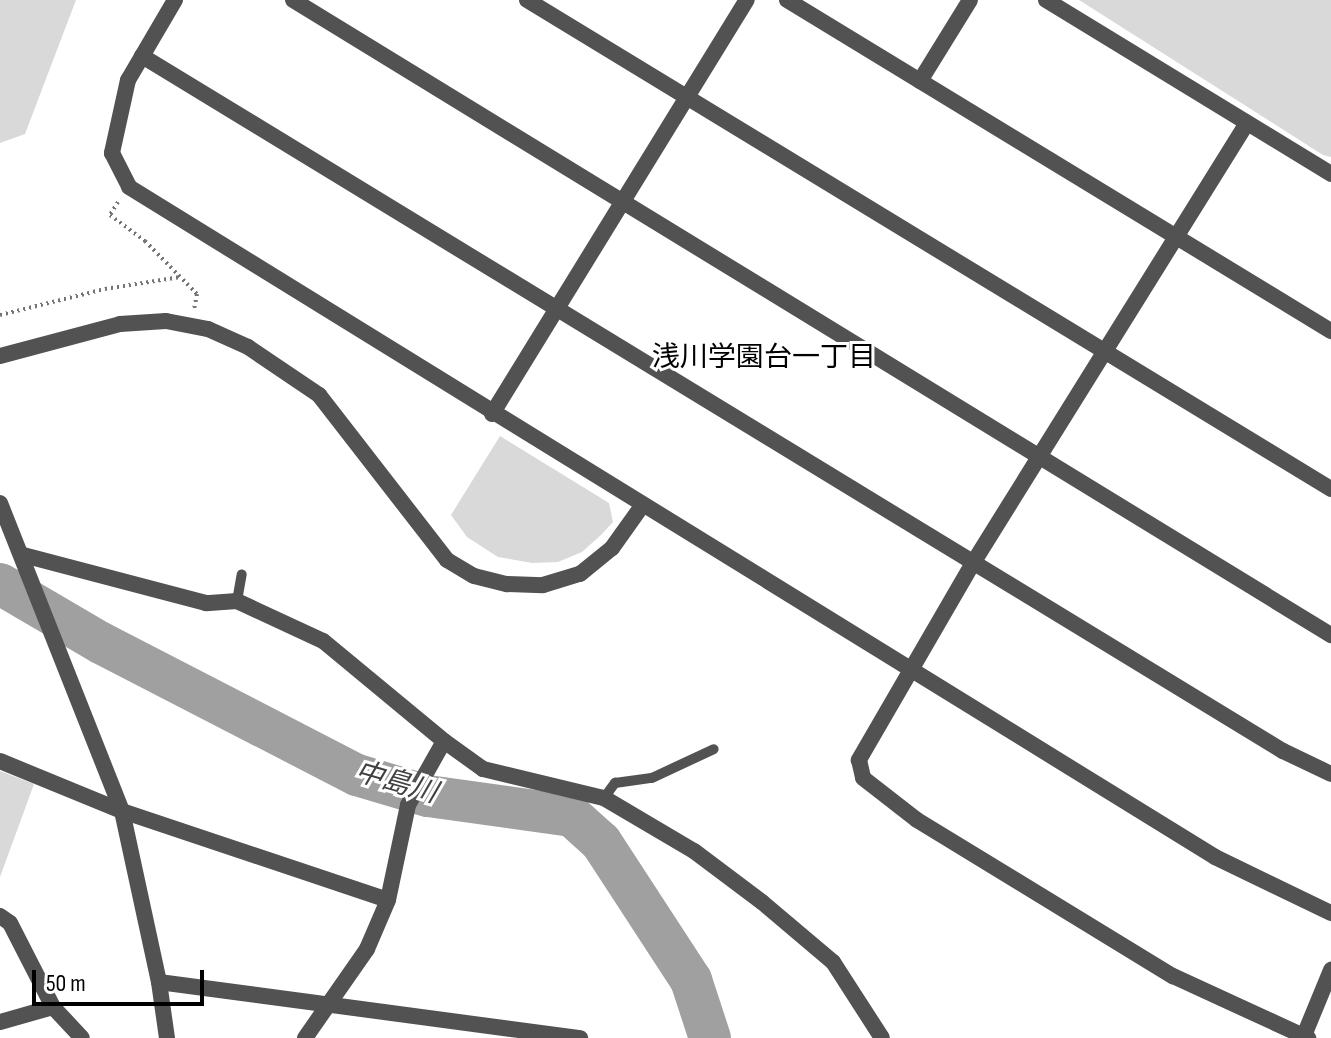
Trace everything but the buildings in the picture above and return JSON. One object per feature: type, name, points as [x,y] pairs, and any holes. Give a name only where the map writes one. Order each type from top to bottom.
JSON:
[{"type":"street","points":[[175,0],[128,80],[112,153],[129,187],[492,414],[1215,857],[1331,913]]},
{"type":"street","points":[[293,0],[1331,635]]},
{"type":"street","points":[[527,0],[1331,489]]},
{"type":"street","points":[[492,414],[689,99],[747,0]]},
{"type":"street","points":[[787,0],[1331,331]]},
{"type":"street","points":[[920,81],[970,0]]},
{"type":"street","points":[[1046,0],[1331,174]]},
{"type":"street","points":[[142,56],[1283,751],[1331,774]]},
{"type":"street","points":[[1247,123],[1177,240],[973,563],[859,760],[863,778],[917,820],[1173,976],[1305,1038],[1331,970]]},
{"type":"street","points":[[0,356],[120,324],[166,321],[208,329],[248,347],[319,395],[447,560],[474,576],[507,584],[543,585],[580,574],[612,548],[642,506]]},
{"type":"street","points":[[0,503],[122,811],[159,982],[167,1038]]},
{"type":"street","points":[[23,555],[206,603],[237,601],[323,641],[444,741],[483,769],[604,798],[694,851],[762,902],[833,962],[882,1038]]},
{"type":"street","points":[[305,1038],[333,1003],[367,949],[388,900],[408,805],[444,741]]},
{"type":"street","points":[[0,761],[122,811],[388,900]]},
{"type":"street","points":[[0,916],[10,923],[53,1007],[82,1038]]},
{"type":"street","points":[[159,982],[580,1038]]},
{"type":"street","points":[[0,1022],[53,1007]]},
{"type":"lane","points":[[237,601],[242,574]]},
{"type":"lane","points":[[604,798],[615,783],[652,778],[714,749]]},
{"type":"path","points":[[129,187],[110,215],[145,241],[197,294],[194,311]]},
{"type":"path","points":[[0,315],[105,289],[180,277]]},
{"type":"shaded area","points":[[0,0],[76,0],[25,134],[0,143]]},
{"type":"shaded area","points":[[1079,0],[1331,0],[1331,157],[1323,155]]},
{"type":"shaded area","points":[[500,436],[609,503],[613,522],[582,552],[558,562],[532,563],[498,557],[467,537],[451,515]]},
{"type":"shaded area","points":[[0,771],[34,784],[0,877]]},
{"type":"waterway","name":"中島川","points":[[0,584],[101,643],[357,775],[428,796],[572,816],[601,842],[691,980],[710,1038]]},
{"type":"district","name":"浅川学園台一丁目","points":[[764,358]]}]
